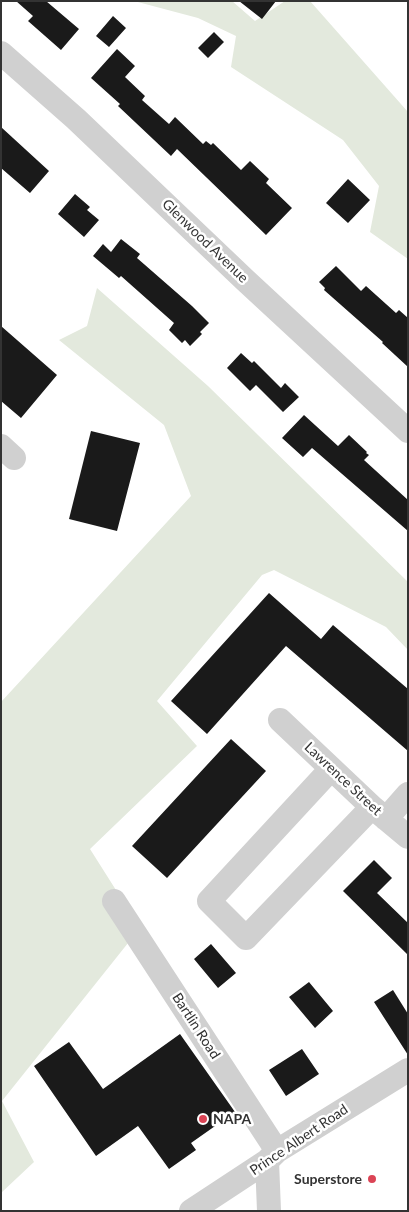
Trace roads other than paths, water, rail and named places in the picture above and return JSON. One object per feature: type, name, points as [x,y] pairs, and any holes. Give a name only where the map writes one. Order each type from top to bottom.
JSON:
[{"type":"street","name":"Glenwood Avenue","points":[[1,53],[76,119],[245,280],[408,431]]},
{"type":"street","name":"Lawrence Street","points":[[280,720],[379,813],[408,837]]},
{"type":"street","points":[[332,769],[208,901],[246,938],[379,813],[408,794]]},
{"type":"street","name":"Bartlin Road","points":[[114,901],[272,1156]]},
{"type":"street","name":"Prince Albert Road","points":[[191,1211],[272,1156],[408,1070]]},
{"type":"street","points":[[269,1211],[272,1156]]},
{"type":"place","name":"NAPA","points":[[203,1119]]},
{"type":"place","name":"Superstore","points":[[372,1179]]}]
